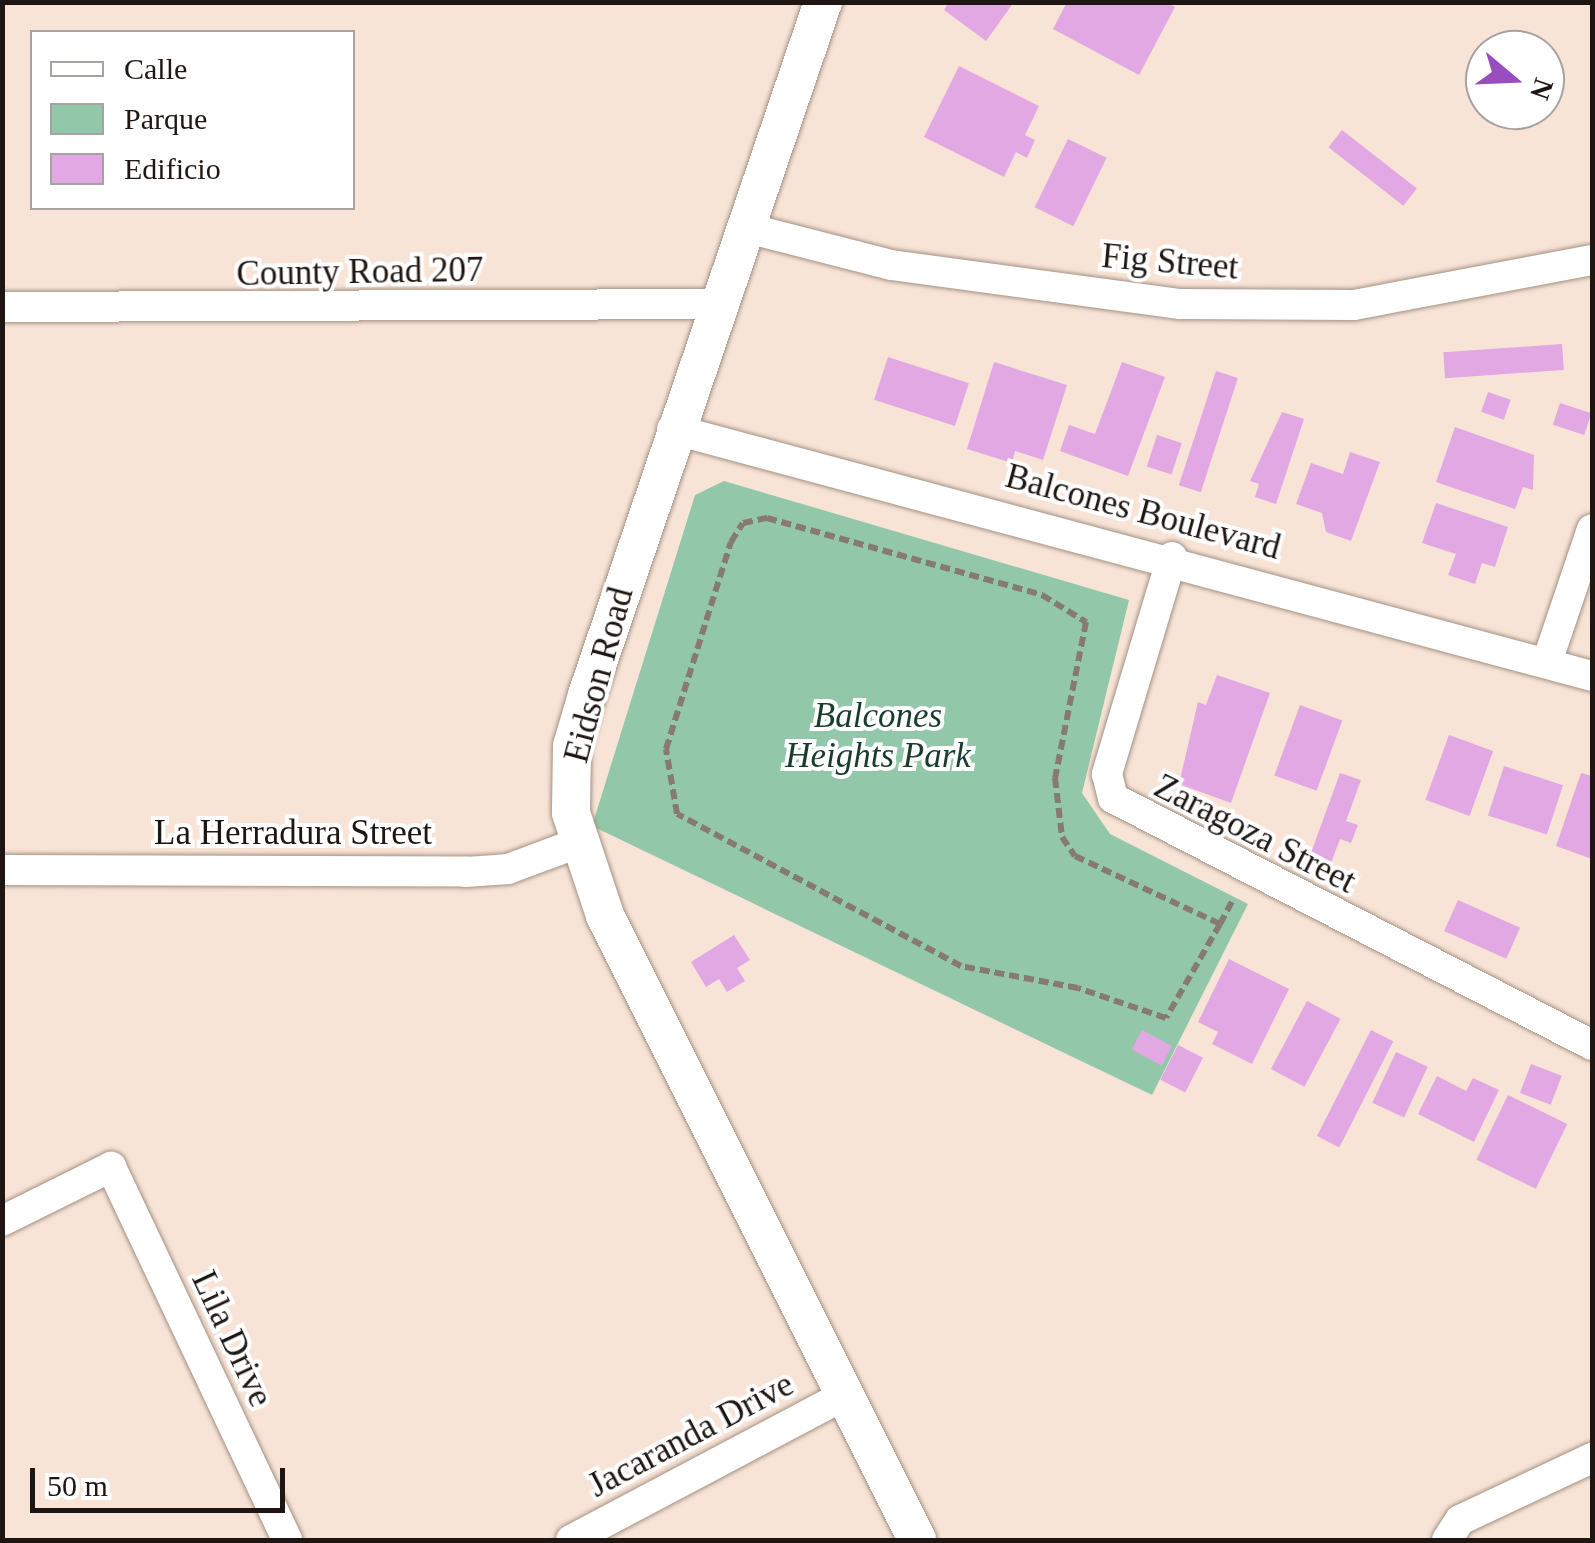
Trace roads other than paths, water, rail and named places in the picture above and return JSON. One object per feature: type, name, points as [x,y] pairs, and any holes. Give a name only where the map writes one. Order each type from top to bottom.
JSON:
[{"type":"street","name":"Eidson Road","points":[[824,2],[672,430],[572,746],[578,843],[612,931],[917,1540]]},
{"type":"street","name":"Fig Street","points":[[743,227],[891,265],[1198,304],[1354,306],[1592,260]]},
{"type":"street","name":"County Road 207","points":[[2,307],[719,304]]},
{"type":"street","name":"Balcones Boulevard","points":[[672,430],[1172,557],[1592,676]]},
{"type":"street","points":[[1547,662],[1592,529]]},
{"type":"street","name":"Zaragoza Street","points":[[1172,557],[1107,774],[1113,798],[1592,1045]]},
{"type":"street","name":"La Herradura Street","points":[[2,870],[466,872],[508,869],[578,843]]},
{"type":"street","name":"Lila Drive","points":[[2,1222],[111,1168],[287,1540]]},
{"type":"street","name":"Jacaranda Drive","points":[[571,1540],[845,1394]]},
{"type":"street","points":[[1446,1540],[1460,1520],[1592,1458]]},
{"type":"park label","name":"Balcones Heights Park","points":[[878,736]]}]
